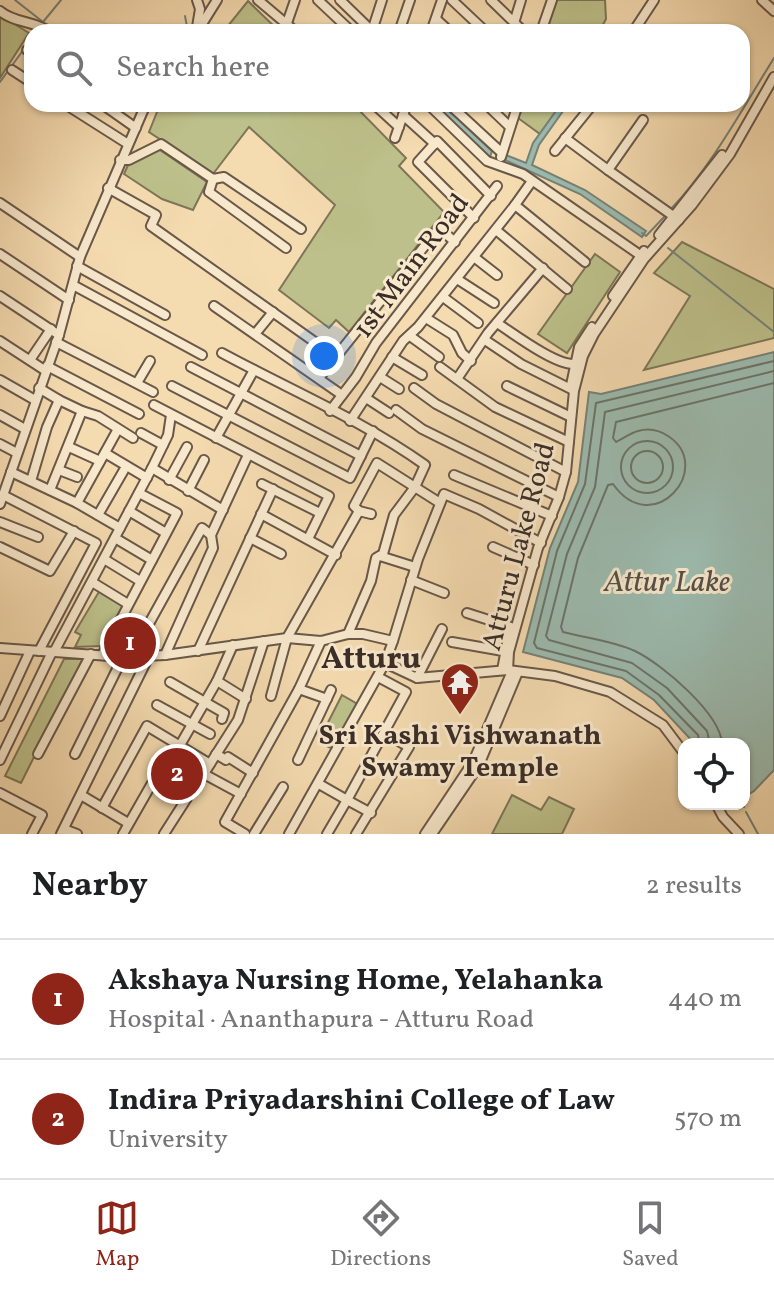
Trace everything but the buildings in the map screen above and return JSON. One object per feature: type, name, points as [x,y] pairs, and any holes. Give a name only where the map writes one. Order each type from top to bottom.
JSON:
[{"type":"street","points":[[197,0],[200,9],[197,24]]},
{"type":"street","points":[[201,24],[217,0]]},
{"type":"street","points":[[258,0],[287,23],[295,0]]},
{"type":"street","points":[[318,0],[344,24]]},
{"type":"street","points":[[340,0],[365,24]]},
{"type":"street","points":[[352,12],[356,0]]},
{"type":"street","points":[[375,24],[382,0]]},
{"type":"street","points":[[402,24],[410,0]]},
{"type":"street","points":[[434,24],[442,0]]},
{"type":"street","points":[[452,0],[478,24]]},
{"type":"street","points":[[514,23],[521,0]]},
{"type":"street","points":[[544,24],[552,0]]},
{"type":"street","points":[[638,24],[654,0]]},
{"type":"street","points":[[762,0],[774,11]]},
{"type":"street","points":[[494,1],[514,23]]},
{"type":"street","points":[[0,11],[5,16],[35,24]]},
{"type":"street","points":[[436,19],[441,24]]},
{"type":"street","points":[[12,70],[24,78]]},
{"type":"street","name":"Atturu Lake Road","points":[[572,390],[594,334],[644,259],[726,151],[732,148],[774,77]]},
{"type":"street","points":[[78,112],[128,144]]},
{"type":"street","points":[[113,112],[136,128]]},
{"type":"street","points":[[0,716],[96,543],[2,500],[79,262],[143,112]]},
{"type":"street","points":[[383,112],[399,127]]},
{"type":"street","points":[[395,138],[404,112]]},
{"type":"street","points":[[436,112],[487,161],[523,174],[640,255]]},
{"type":"street","points":[[458,112],[502,153]]},
{"type":"street","points":[[494,112],[510,127]]},
{"type":"street","points":[[498,165],[515,112]]},
{"type":"street","points":[[555,151],[586,112]]},
{"type":"street","points":[[403,115],[435,144]]},
{"type":"street","points":[[608,170],[643,120]]},
{"type":"street","points":[[565,138],[677,219]]},
{"type":"street","points":[[474,218],[418,162],[437,141],[491,196]]},
{"type":"street","points":[[120,160],[129,160],[161,144],[213,179],[224,177],[301,229]]},
{"type":"street","points":[[213,179],[209,192],[286,248]]},
{"type":"street","points":[[350,421],[403,341],[443,297],[532,181]]},
{"type":"street","name":"1st Main Road","points":[[330,411],[376,343],[497,186]]},
{"type":"street","points":[[108,188],[156,215],[151,226],[336,357]]},
{"type":"street","points":[[0,203],[79,262],[164,315],[154,329]]},
{"type":"street","points":[[515,205],[585,262]]},
{"type":"street","name":"Atturu Lake Road","points":[[510,671],[503,651],[564,472],[574,364],[579,347],[640,255],[677,219]]},
{"type":"street","points":[[319,378],[439,228],[455,242]]},
{"type":"street","points":[[496,230],[567,289]]},
{"type":"street","points":[[0,254],[69,300]]},
{"type":"street","points":[[474,257],[497,275]]},
{"type":"street","points":[[457,379],[497,323],[543,268]]},
{"type":"street","points":[[457,279],[494,303]]},
{"type":"street","points":[[73,285],[202,355]]},
{"type":"street","points":[[0,296],[56,336],[153,392]]},
{"type":"street","points":[[443,297],[478,323]]},
{"type":"street","points":[[214,306],[342,395]]},
{"type":"street","points":[[255,334],[273,312]]},
{"type":"street","points":[[426,318],[453,335],[462,353],[471,361]]},
{"type":"street","points":[[497,323],[568,365],[574,364]]},
{"type":"street","points":[[30,360],[56,336]]},
{"type":"street","points":[[410,336],[439,357]]},
{"type":"street","points":[[485,340],[521,364],[572,390]]},
{"type":"street","points":[[0,341],[46,369],[139,414]]},
{"type":"street","points":[[222,353],[373,431],[425,465],[415,487],[394,515],[383,554],[376,558],[371,581],[348,634]]},
{"type":"street","points":[[392,357],[422,375]]},
{"type":"street","points":[[137,383],[150,361]]},
{"type":"street","points":[[191,367],[361,456]]},
{"type":"street","points":[[440,367],[495,407],[567,441]]},
{"type":"street","points":[[216,438],[254,370]]},
{"type":"street","points":[[380,377],[399,389]]},
{"type":"street","points":[[0,380],[35,400]]},
{"type":"street","points":[[172,386],[350,478],[373,431]]},
{"type":"street","points":[[507,386],[569,416]]},
{"type":"street","points":[[39,388],[118,429],[163,445]]},
{"type":"street","points":[[414,388],[436,404],[564,472]]},
{"type":"street","points":[[366,398],[557,496]]},
{"type":"street","points":[[31,481],[47,427],[59,400]]},
{"type":"street","points":[[154,405],[329,496],[308,539]]},
{"type":"street","points":[[50,490],[82,411]]},
{"type":"street","points":[[0,415],[25,429]]},
{"type":"street","points":[[0,760],[53,652],[152,468],[163,445],[171,415]]},
{"type":"street","points":[[77,503],[118,429]]},
{"type":"street","points":[[0,444],[17,453]]},
{"type":"street","points":[[69,447],[102,457],[147,478]]},
{"type":"street","points":[[169,480],[187,447]]},
{"type":"street","points":[[165,655],[213,548],[211,535],[248,455]]},
{"type":"street","points":[[188,491],[204,460]]},
{"type":"street","points":[[371,514],[354,506],[377,463],[415,487],[479,509],[539,542]]},
{"type":"street","points":[[152,468],[223,510]]},
{"type":"street","points":[[59,470],[77,477]]},
{"type":"street","points":[[98,515],[124,470]]},
{"type":"street","points":[[11,472],[77,503],[120,528]]},
{"type":"street","points":[[454,475],[550,515]]},
{"type":"street","points":[[262,484],[320,513]]},
{"type":"street","points":[[289,834],[385,663],[415,567],[448,485]]},
{"type":"street","points":[[198,651],[273,489]]},
{"type":"street","points":[[102,655],[177,513],[139,493]]},
{"type":"street","points":[[129,511],[166,533]]},
{"type":"street","points":[[271,696],[287,638],[359,511]]},
{"type":"street","points":[[261,514],[336,555]]},
{"type":"street","points":[[0,522],[38,537]]},
{"type":"street","points":[[75,754],[127,656],[202,528],[211,535]]},
{"type":"street","points":[[0,547],[50,571],[74,531]]},
{"type":"street","points":[[115,538],[152,560]]},
{"type":"street","points":[[250,538],[281,554]]},
{"type":"street","points":[[493,547],[532,564]]},
{"type":"street","points":[[380,556],[415,567]]},
{"type":"street","points":[[104,559],[140,581]]},
{"type":"street","name":"Atturu Lake Road","points":[[510,671],[509,652],[532,564]]},
{"type":"street","points":[[411,580],[444,593]]},
{"type":"street","points":[[92,582],[128,604]]},
{"type":"street","points":[[467,613],[511,627]]},
{"type":"street","points":[[417,678],[442,629]]},
{"type":"street","points":[[0,659],[2,648],[149,656],[287,638],[321,641],[348,634],[393,641]]},
{"type":"street","points":[[241,794],[204,774],[238,720],[264,641]]},
{"type":"street","points":[[245,834],[225,822],[299,689],[321,641]]},
{"type":"street","points":[[452,642],[503,651]]},
{"type":"street","points":[[123,834],[155,778],[168,766],[205,703],[233,645]]},
{"type":"street","points":[[38,754],[91,654]]},
{"type":"street","points":[[77,834],[62,831],[149,656]]},
{"type":"street","points":[[385,663],[417,678],[510,671],[555,676],[610,692],[663,725],[678,745]]},
{"type":"street","points":[[425,834],[473,762],[510,671]]},
{"type":"street","points":[[432,834],[479,765],[510,671]]},
{"type":"street","points":[[327,834],[406,692],[378,677]]},
{"type":"street","points":[[217,681],[246,699]]},
{"type":"street","points":[[170,682],[224,713],[222,719]]},
{"type":"street","points":[[299,689],[327,699]]},
{"type":"street","points":[[298,760],[331,690]]},
{"type":"street","points":[[157,705],[210,734]]},
{"type":"street","points":[[102,808],[147,726],[210,764]]},
{"type":"street","points":[[356,834],[409,747],[385,733]]},
{"type":"street","points":[[216,754],[226,760],[228,757],[253,773]]},
{"type":"street","points":[[155,778],[187,798],[164,834]]},
{"type":"street","points":[[319,784],[371,813]]},
{"type":"street","points":[[254,834],[283,787]]},
{"type":"street","points":[[81,795],[128,823]]},
{"type":"street","points":[[1,798],[42,815],[32,834]]},
{"type":"street","points":[[719,810],[739,834]]},
{"type":"green space","points":[[556,0],[605,0],[603,24],[548,24]]},
{"type":"green space","points":[[248,1],[272,24],[229,24]]},
{"type":"green space","points":[[0,15],[24,30],[24,41],[0,78]]},
{"type":"green space","points":[[157,112],[361,112],[406,158],[399,166],[444,212],[349,332],[336,320],[329,328],[279,290],[335,205],[249,127],[213,174],[149,132]]},
{"type":"green space","points":[[520,112],[555,112],[540,134],[518,118]]},
{"type":"green space","points":[[157,148],[207,182],[193,210],[162,199],[124,174],[129,163]]},
{"type":"green space","points":[[682,242],[774,289],[774,338],[644,370],[690,296],[654,273]]},
{"type":"green space","points":[[595,254],[620,272],[567,353],[538,334]]},
{"type":"green space","points":[[100,590],[124,604],[101,646],[75,647],[81,635],[75,632]]},
{"type":"green space","points":[[64,659],[83,659],[21,783],[5,776]]},
{"type":"green space","points":[[342,695],[359,705],[335,750],[318,742]]},
{"type":"green space","points":[[512,795],[541,810],[549,797],[574,809],[562,834],[492,834]]},
{"type":"water","points":[[442,112],[451,112],[492,151],[490,157]]},
{"type":"water","points":[[555,112],[562,112],[539,145],[532,165],[585,190],[646,231],[642,237],[580,194],[505,160],[506,155],[526,163],[533,143]]},
{"type":"water","name":"Attur Lake","points":[[774,352],[774,770],[750,793],[750,738],[689,738],[654,700],[622,678],[523,652],[550,548],[578,482],[589,392],[601,394]]},
{"type":"waterway","points":[[15,0],[43,22],[61,0]]},
{"type":"waterway","points":[[185,16],[186,24]]},
{"type":"waterway","points":[[0,82],[24,49]]},
{"type":"waterway","points":[[750,97],[774,58]]},
{"type":"waterway","points":[[670,210],[713,156],[741,112]]},
{"type":"waterway","points":[[642,233],[646,236],[666,215]]},
{"type":"waterway","points":[[668,248],[774,332]]},
{"type":"waterway","points":[[746,812],[758,834]]},
{"type":"place","name":"Akshaya Nursing Home, Yelahanka","points":[[130,643]]},
{"type":"place","name":"Sri Kashi Vishwanath Swamy Temple","points":[[460,716]]},
{"type":"place","name":"Indira Priyadarshini College of Law","points":[[177,774]]},
{"type":"district","name":"Atturu","points":[[371,657]]}]
